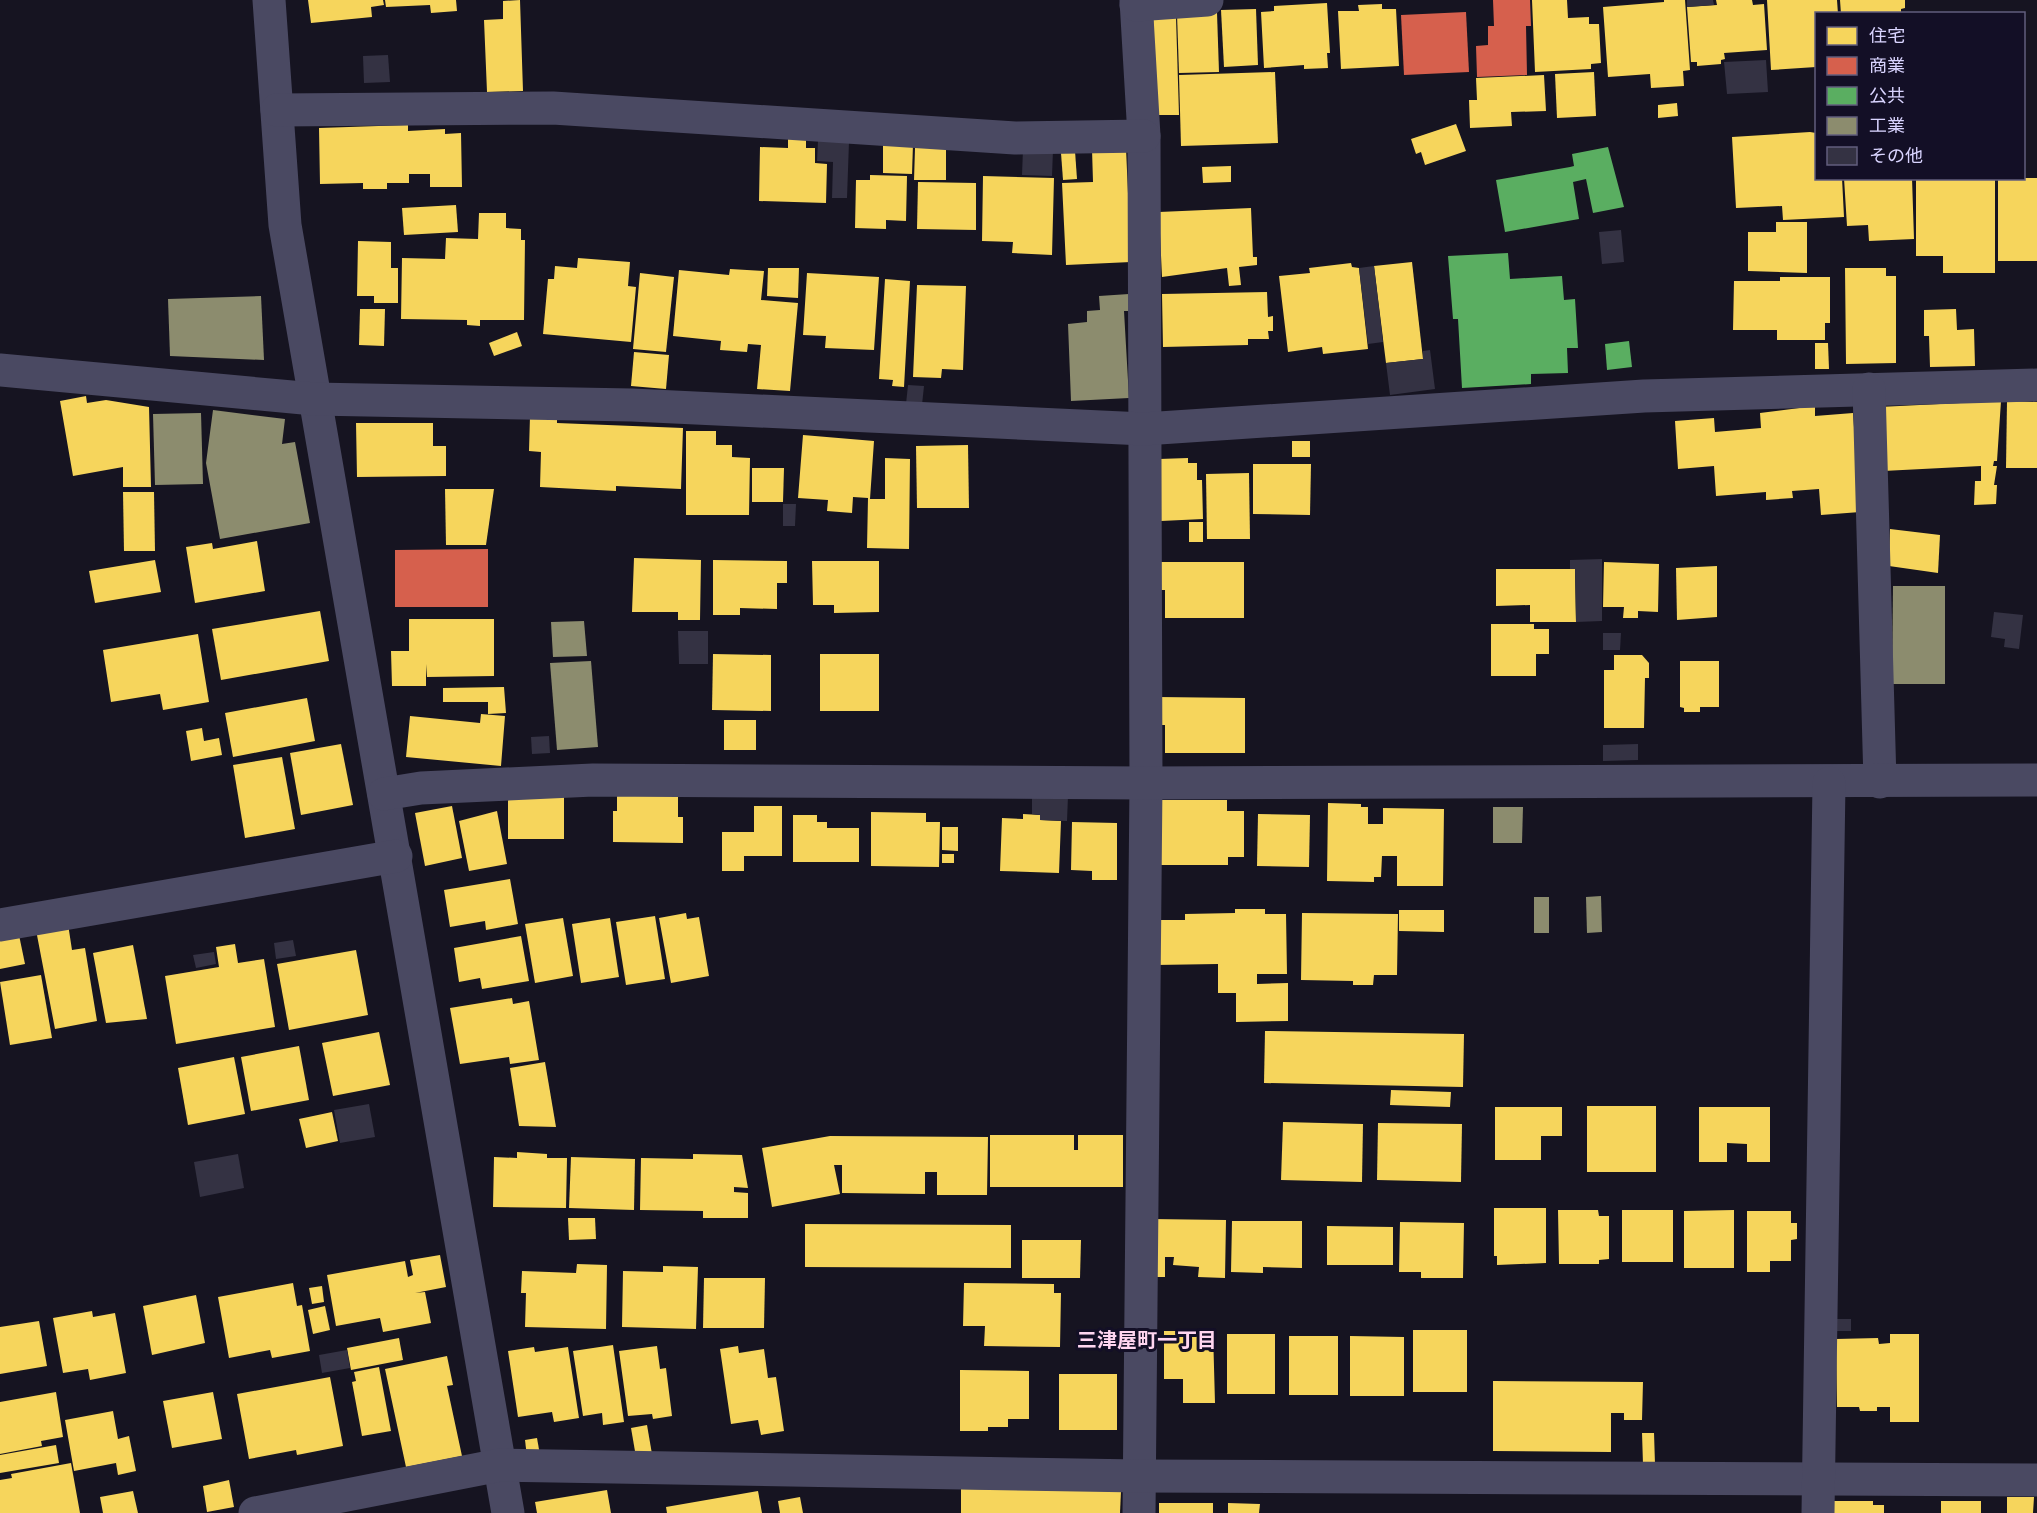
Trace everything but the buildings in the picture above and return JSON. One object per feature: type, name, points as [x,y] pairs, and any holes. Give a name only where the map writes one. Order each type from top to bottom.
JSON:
[{"type":"street","points":[[269,0],[285,225],[508,1513]]},
{"type":"street","points":[[1139,1513],[1146,783],[1144,136],[1136,2],[1207,0]]},
{"type":"street","points":[[277,110],[553,108],[1015,138],[1144,136]]},
{"type":"street","points":[[0,370],[314,399],[632,405],[1144,429],[1644,396],[2037,385]]},
{"type":"street","points":[[1869,390],[1880,782]]},
{"type":"street","points":[[384,794],[421,788],[593,780],[1146,783],[1828,783],[2037,780]]},
{"type":"street","points":[[1818,1513],[1828,783]]},
{"type":"street","points":[[0,925],[396,856]]},
{"type":"street","points":[[255,1513],[500,1465],[1139,1476],[2037,1480]]},
{"type":"district","name":"三津屋町一丁目","points":[[1147,1340]]}]
